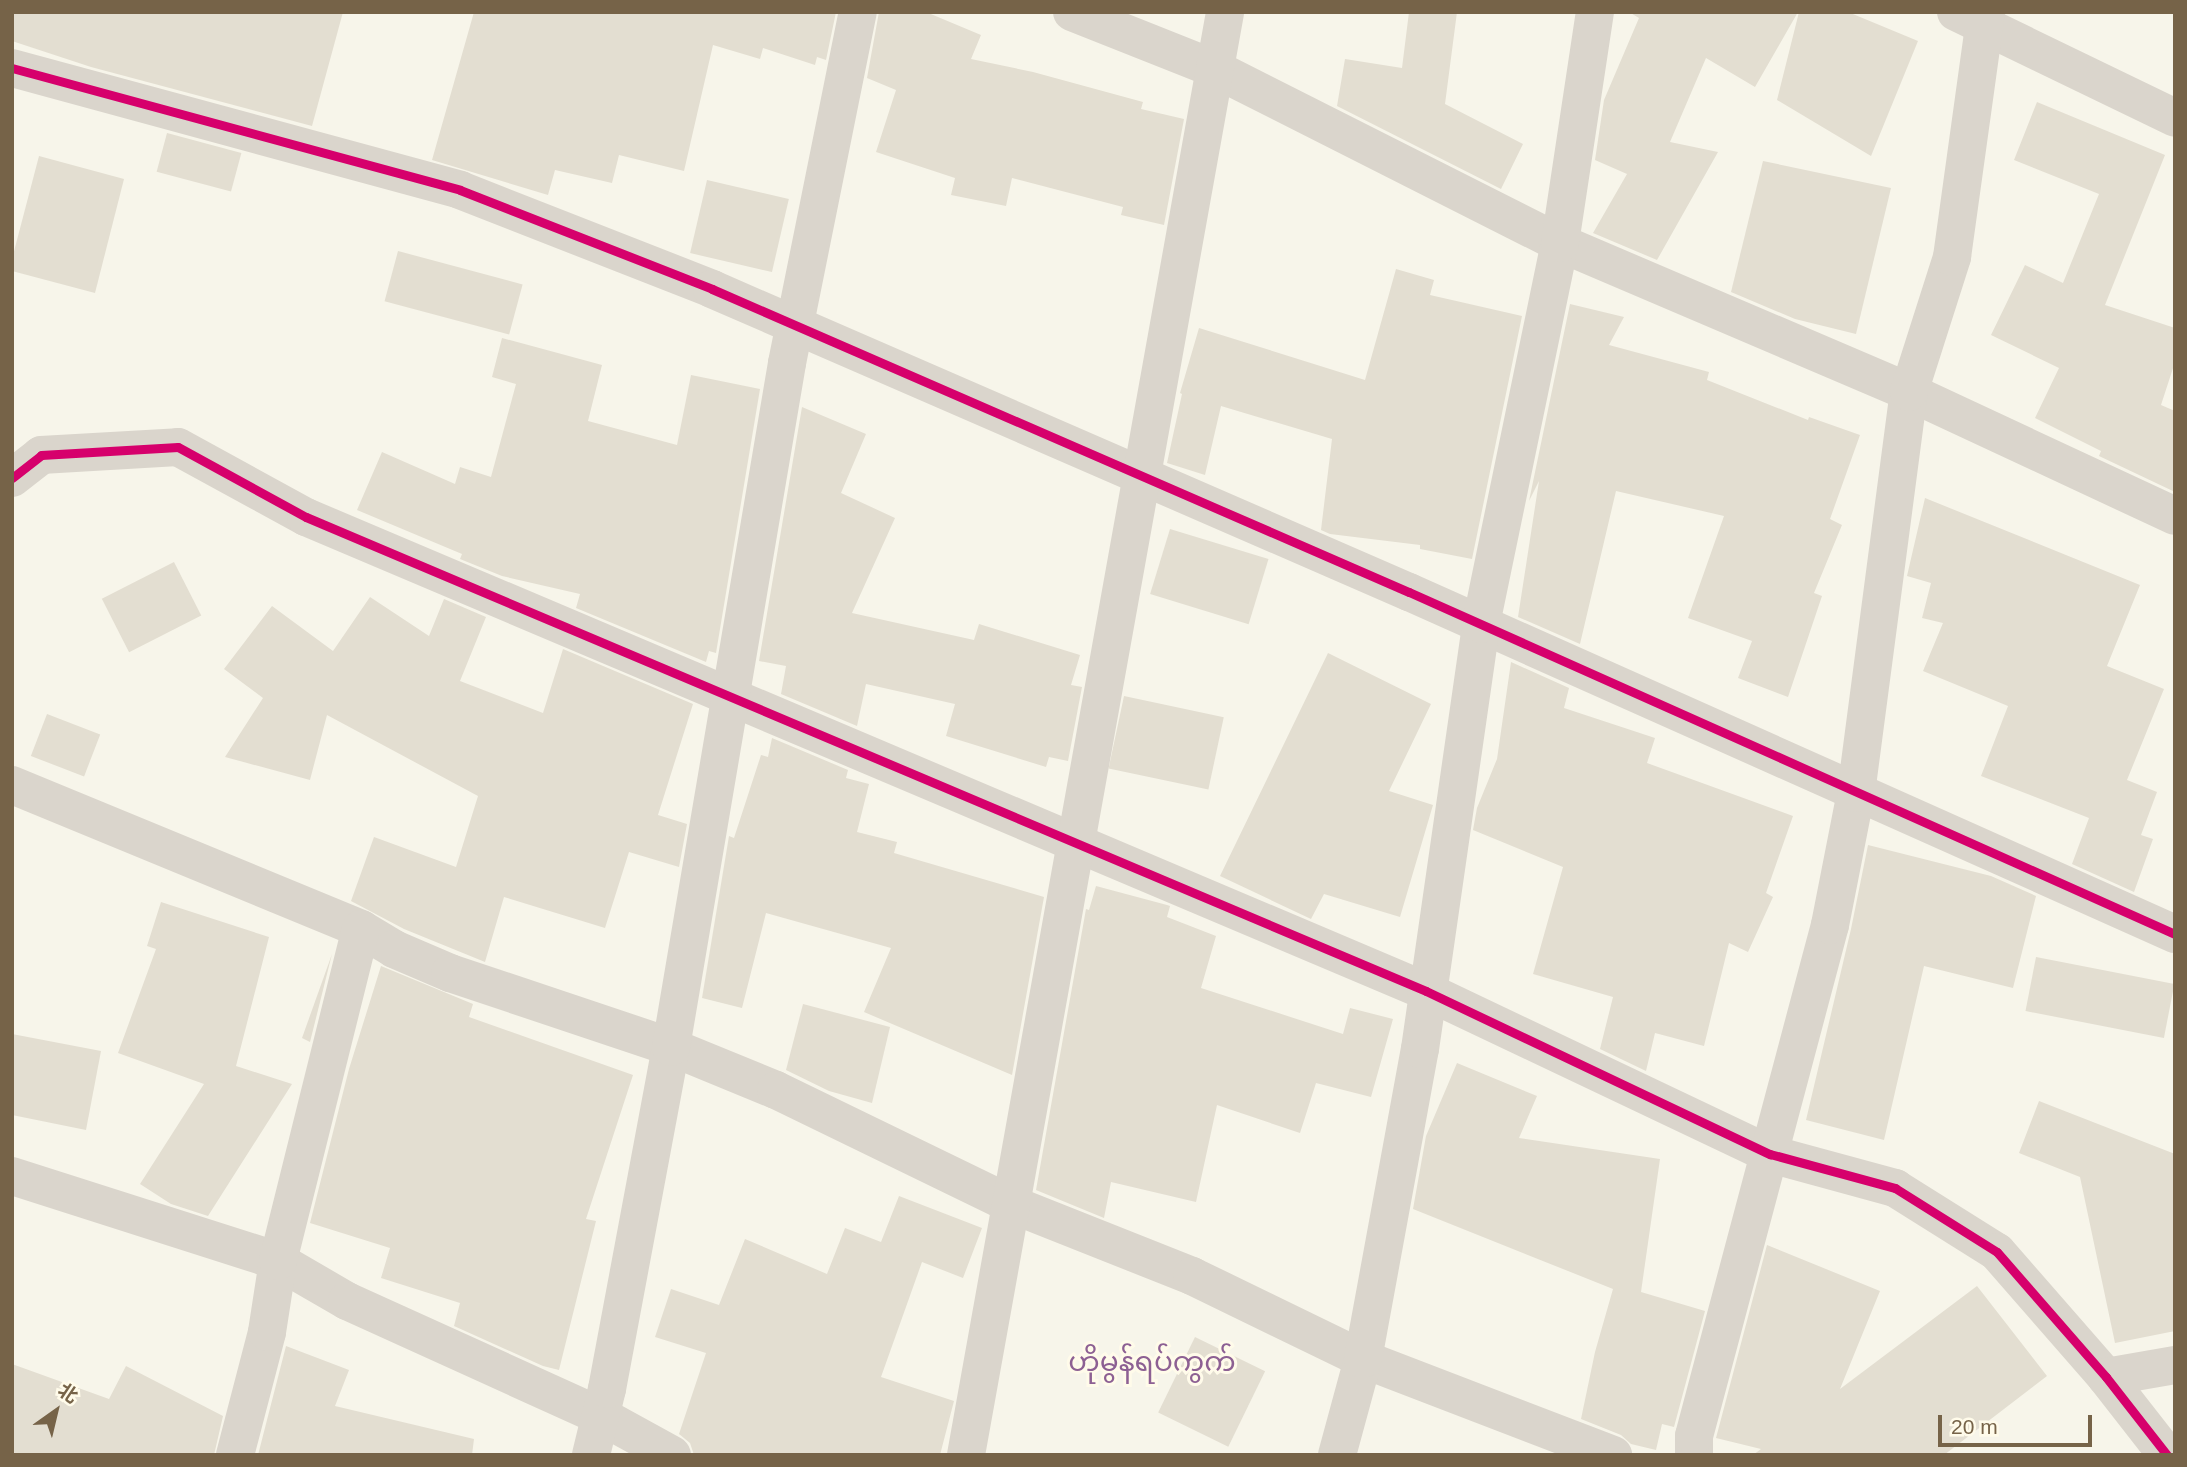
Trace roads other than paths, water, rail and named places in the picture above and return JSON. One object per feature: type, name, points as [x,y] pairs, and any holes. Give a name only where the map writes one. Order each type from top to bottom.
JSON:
[{"type":"street","points":[[590,1455],[601,1416],[671,1047],[794,325],[858,12]]},
{"type":"street","points":[[1072,12],[1215,69],[1560,243],[1909,392],[2175,516]]},
{"type":"street","points":[[966,1455],[1225,12]]},
{"type":"street","points":[[1337,1455],[1363,1359],[1420,1049],[1426,991],[1481,624],[1560,243],[1595,12]]},
{"type":"street","points":[[1694,1455],[1694,1436],[1830,925],[1856,793],[1909,392],[1952,257],[1976,16],[2175,118]]},
{"type":"street","points":[[12,68],[460,190],[712,289],[1481,624],[2175,934]]},
{"type":"street","points":[[12,478],[41,455],[178,447],[306,517],[1426,991],[1770,1154],[1895,1188],[1997,1252],[2106,1377],[2167,1455]]},
{"type":"street","points":[[12,785],[362,929],[394,949],[450,973],[671,1047],[776,1090],[1013,1205],[1192,1276],[1363,1359],[1613,1455]]},
{"type":"street","points":[[235,1455],[267,1332],[278,1261],[362,929]]},
{"type":"street","points":[[12,1176],[278,1261],[347,1301],[601,1416],[672,1455]]},
{"type":"street","points":[[2106,1377],[2175,1365]]},
{"type":"district","name":"ဟိုမွန်ရပ်ကွက်","points":[[1152,1362]]}]
